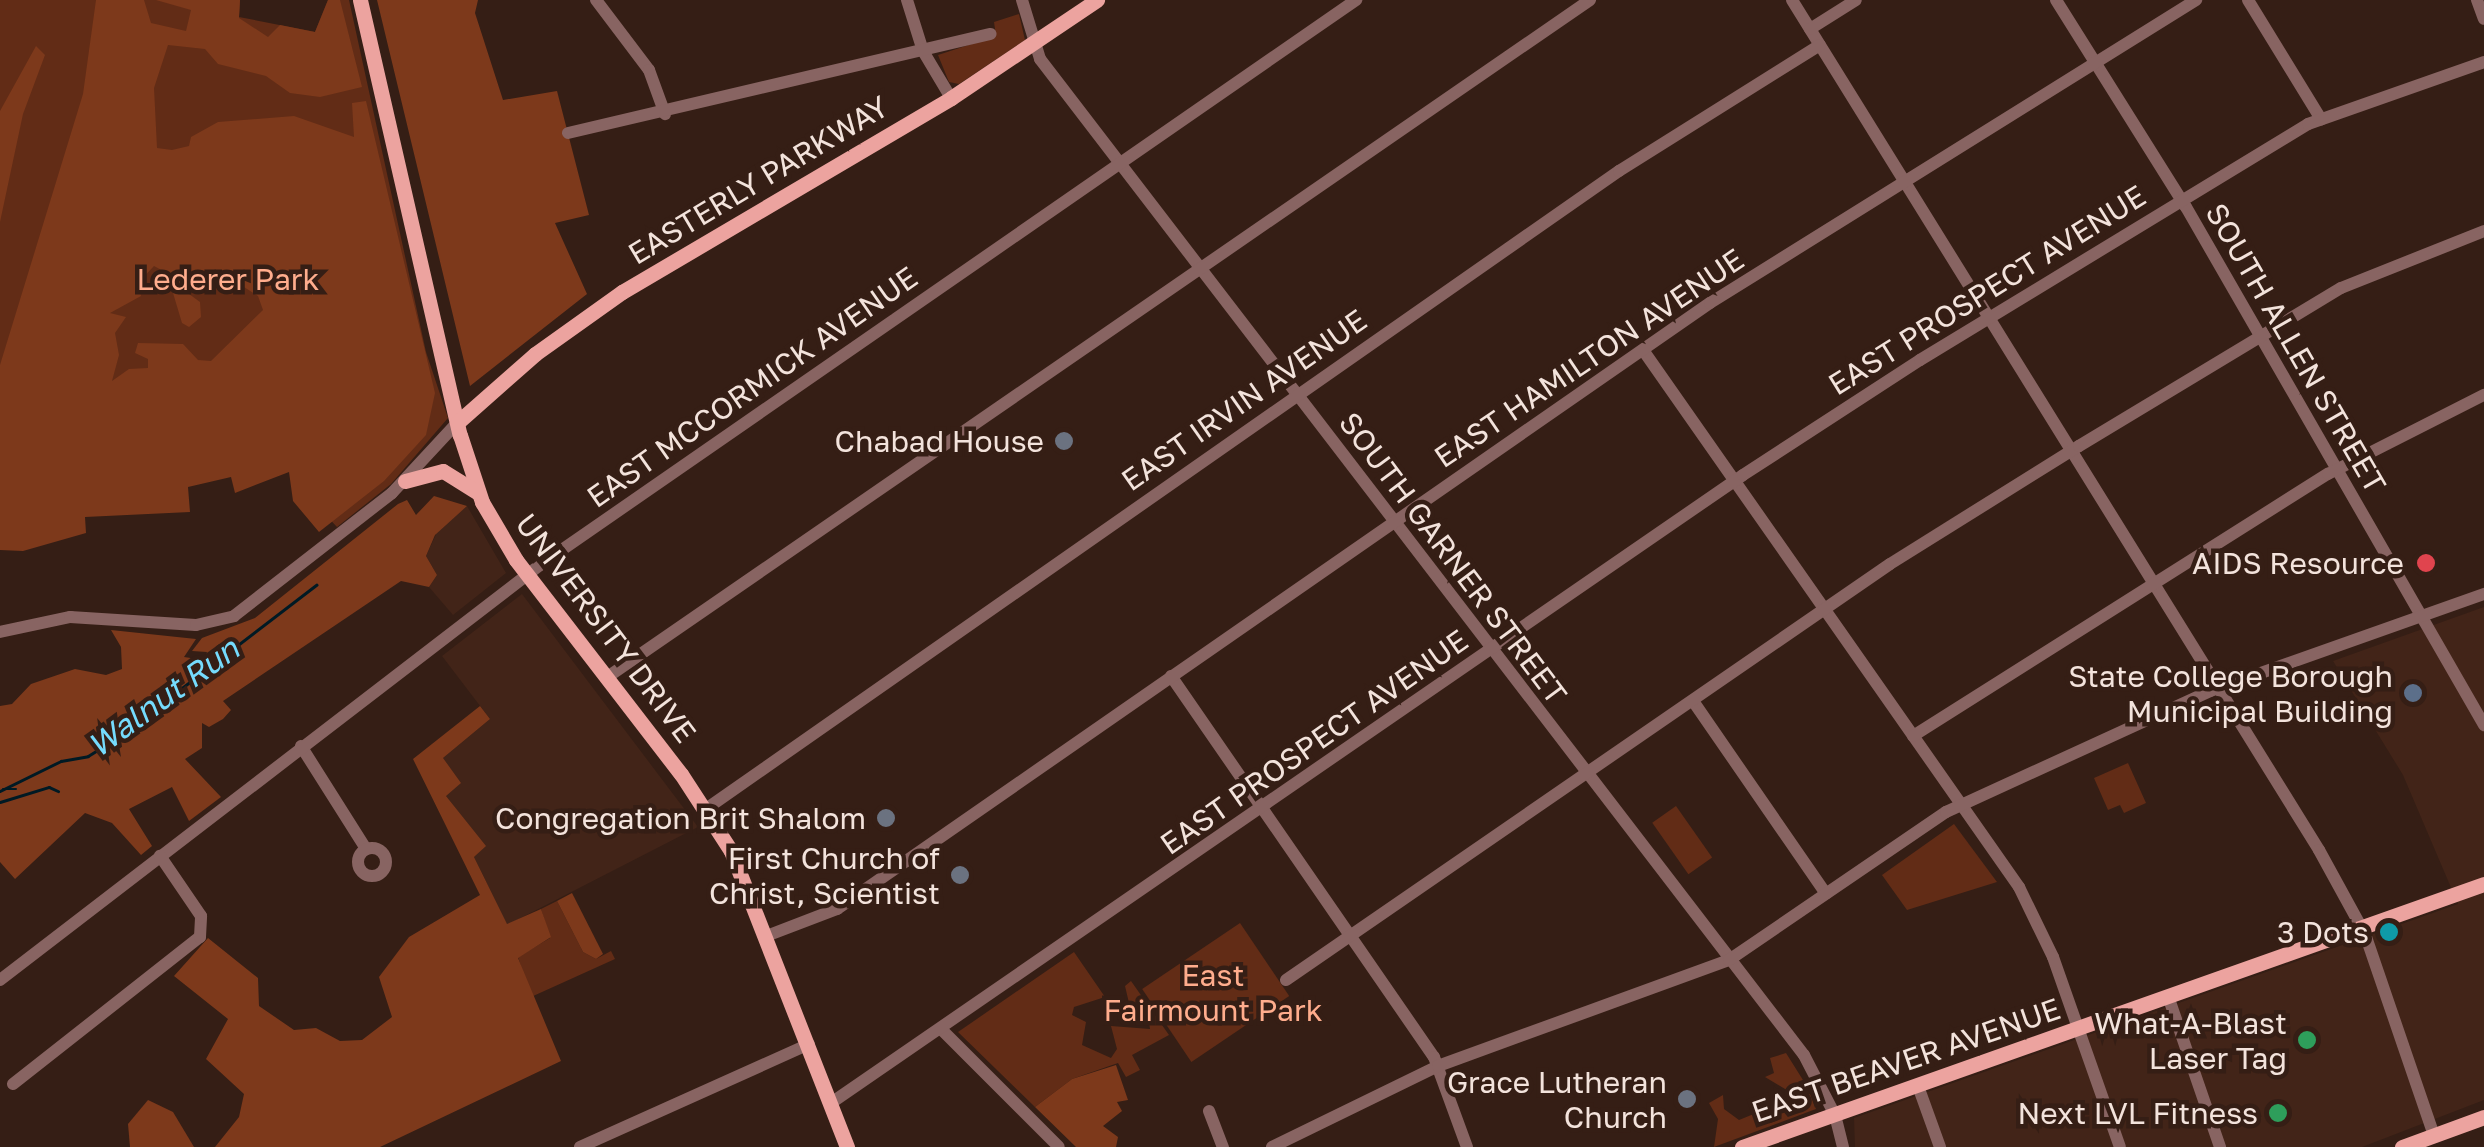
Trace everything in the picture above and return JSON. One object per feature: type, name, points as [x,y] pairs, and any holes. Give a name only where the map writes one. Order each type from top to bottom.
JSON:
[{"type":"main road","name":"UNIVERSITY DRIVE","points":[[360,0],[478,493],[526,575],[706,809],[769,935],[847,1147]]},
{"type":"main road","name":"EASTERLY PARKWAY","points":[[458,422],[535,354],[622,292],[951,98],[1097,0]]},
{"type":"main road","points":[[404,482],[444,471],[478,493]]},
{"type":"main road","name":"EAST BEAVER AVENUE","points":[[1742,1147],[2484,884]]},
{"type":"main road","points":[[2402,1147],[2484,1117]]},
{"type":"street","points":[[596,0],[649,70],[665,114]]},
{"type":"street","points":[[908,0],[922,50],[951,98]]},
{"type":"street","name":"SOUTH GARNER STREET","points":[[1022,0],[1034,45],[1120,164],[1812,1066],[1835,1115],[1843,1147]]},
{"type":"street","name":"EAST MCCORMICK AVENUE","points":[[0,980],[526,575],[1356,0]]},
{"type":"street","points":[[606,678],[1590,0]]},
{"type":"street","points":[[1792,0],[2154,582],[2362,928],[2434,1135]]},
{"type":"street","points":[[1810,29],[1856,0]]},
{"type":"street","name":"SOUTH ALLEN STREET","points":[[2056,0],[2180,198],[2484,725]]},
{"type":"street","name":"EAST HAMILTON AVENUE","points":[[769,935],[834,910],[1643,350],[2196,0]]},
{"type":"street","points":[[2248,0],[2321,118]]},
{"type":"street","points":[[2478,0],[2484,19]]},
{"type":"street","points":[[568,134],[991,34]]},
{"type":"street","name":"EAST IRVIN AVENUE","points":[[706,809],[1618,172],[1820,45]]},
{"type":"street","name":"EAST PROSPECT AVENUE","points":[[831,1103],[1735,480],[1988,318],[2180,198],[2321,118],[2484,62]]},
{"type":"street","points":[[1286,980],[1825,610],[2072,450],[2259,334],[2366,276],[2484,232]]},
{"type":"street","points":[[1643,350],[2028,903],[2120,1147]]},
{"type":"street","points":[[1913,736],[2337,468],[2484,395]]},
{"type":"street","points":[[0,632],[87,616],[196,625],[225,620],[404,482],[458,422]]},
{"type":"street","points":[[1272,1147],[1438,1066],[1728,960],[1960,806],[2218,688],[2484,594]]},
{"type":"street","points":[[1171,676],[1438,1066],[1467,1147]]},
{"type":"street","points":[[1693,701],[1826,894]]},
{"type":"street","points":[[302,746],[366,849]]},
{"type":"street","points":[[13,1084],[197,941],[204,925],[160,856]]},
{"type":"street","points":[[2168,996],[2220,1147]]},
{"type":"street","points":[[942,1030],[1059,1147]]},
{"type":"street","points":[[580,1147],[809,1044]]},
{"type":"street","points":[[1918,1086],[1940,1147]]},
{"type":"street","points":[[1210,1110],[1224,1147]]},
{"type":"shaded area","name":"Lederer Park","points":[[96,0],[144,0],[151,23],[186,31],[191,10],[156,0],[240,0],[239,18],[268,37],[280,25],[315,32],[328,0],[340,0],[362,87],[320,97],[290,93],[266,76],[218,64],[205,49],[168,45],[154,88],[157,148],[172,150],[189,146],[191,137],[218,122],[294,116],[354,137],[352,103],[366,101],[435,393],[426,435],[384,481],[319,532],[293,501],[289,472],[235,493],[231,477],[188,487],[190,512],[85,517],[86,533],[23,551],[0,550],[0,365],[83,94]],"holes":[[[154,266],[167,273],[182,323],[189,327],[201,317],[200,302],[189,294],[191,281],[230,278],[258,296],[263,310],[211,361],[198,360],[183,344],[138,343],[135,353],[148,359],[148,368],[129,369],[112,381],[119,355],[115,333],[126,317],[110,313],[141,296],[138,283]]]},
{"type":"shaded area","points":[[377,0],[478,0],[475,13],[503,100],[557,91],[589,215],[555,223],[587,294],[470,386]]},
{"type":"shaded area","points":[[36,46],[45,55],[23,114],[0,222],[0,111]]},
{"type":"shaded area","points":[[434,496],[467,506],[435,535],[426,556],[437,575],[429,587],[401,581],[223,701],[231,710],[223,719],[209,727],[202,723],[202,748],[185,759],[221,797],[189,821],[172,787],[129,809],[152,846],[141,855],[112,823],[85,813],[15,879],[0,862],[0,706],[12,704],[31,684],[75,669],[106,675],[122,669],[121,647],[111,630],[196,639],[184,657],[204,660],[207,652],[192,651],[202,638],[255,618],[398,504],[407,500],[416,515]]},
{"type":"shaded area","points":[[467,506],[506,573],[453,615],[429,587],[437,575],[426,556],[438,530]]},
{"type":"shaded area","points":[[522,594],[698,827],[507,925],[474,857],[485,846],[446,796],[443,758],[490,719],[442,656]]},
{"type":"shaded area","points":[[2484,607],[2484,1100],[2362,1147],[1855,1147],[1854,1118],[2458,904],[2403,775],[2333,661]]},
{"type":"shaded area","points":[[480,706],[490,719],[443,758],[461,783],[446,796],[486,846],[474,857],[507,924],[541,909],[551,937],[518,958],[561,1061],[380,1147],[215,1147],[239,1117],[244,1094],[206,1059],[228,1019],[174,976],[208,938],[258,978],[259,1006],[294,1030],[316,1028],[340,1041],[362,1040],[392,1017],[379,977],[409,937],[480,895],[413,759]]},
{"type":"shaded area","points":[[572,893],[603,954],[596,959],[583,952],[557,901]]},
{"type":"shaded area","points":[[1116,1065],[1128,1100],[1117,1102],[1122,1111],[1103,1126],[1118,1137],[1116,1147],[1076,1147],[1035,1107],[1072,1079]]},
{"type":"shaded area","points":[[148,1100],[173,1112],[194,1147],[130,1147],[128,1124]]},
{"type":"green space","name":"Lederer Park","points":[[0,0],[240,0],[239,17],[315,32],[328,0],[349,0],[426,352],[448,418],[391,484],[337,527],[301,489],[289,445],[0,511]]},
{"type":"green space","points":[[1019,14],[1025,40],[959,84],[949,82],[938,55],[996,36],[994,22]]},
{"type":"green space","points":[[2128,763],[2146,803],[2124,813],[2120,805],[2108,810],[2094,778]]},
{"type":"green space","points":[[1676,806],[1712,858],[1688,874],[1652,823]]},
{"type":"green space","points":[[1954,824],[1997,882],[1907,910],[1882,875]]},
{"type":"green space","points":[[557,901],[583,952],[596,959],[611,951],[615,959],[531,997],[518,957],[550,938],[541,909]]},
{"type":"green space","name":"East Fairmount Park","points":[[1240,923],[1289,996],[1191,1062],[1142,989]]},
{"type":"green space","points":[[1074,952],[1105,997],[1074,1007],[1072,1015],[1086,1022],[1082,1045],[1111,1058],[1117,1049],[1111,1026],[1150,1029],[1148,1016],[1118,1009],[1129,1003],[1125,986],[1131,981],[1169,1035],[1132,1055],[1140,1070],[1126,1077],[1118,1063],[1072,1079],[1035,1107],[958,1032]]},
{"type":"green space","points":[[1786,1053],[1808,1088],[1800,1098],[1765,1077],[1774,1073],[1770,1058]]},
{"type":"green space","points":[[1775,1094],[1795,1102],[1810,1094],[1816,1109],[1714,1147],[1718,1119],[1709,1103],[1723,1095],[1724,1109],[1739,1120],[1766,1109]]},
{"type":"waterway","name":"Walnut Run","points":[[0,791],[61,761],[88,756],[118,737],[316,585]]},
{"type":"waterway","points":[[0,802],[49,787],[58,791]]},
{"type":"waterway","name":"Walnut Run","points":[[3,789],[16,789]]},
{"type":"place","name":"Chabad House","points":[[1064,441]]},
{"type":"place","name":"AIDS Resource","points":[[2426,563]]},
{"type":"place","name":"State College Borough Municipal Building","points":[[2413,693]]},
{"type":"place","name":"Congregation Brit Shalom","points":[[886,818]]},
{"type":"place","name":"First Church of Christ, Scientist","points":[[960,875]]},
{"type":"place","name":"3 Dots","points":[[2389,932]]},
{"type":"place","name":"What-A-Blast Laser Tag","points":[[2307,1040]]},
{"type":"place","name":"Grace Lutheran Church","points":[[1687,1099]]},
{"type":"place","name":"Next LVL Fitness","points":[[2278,1113]]}]
